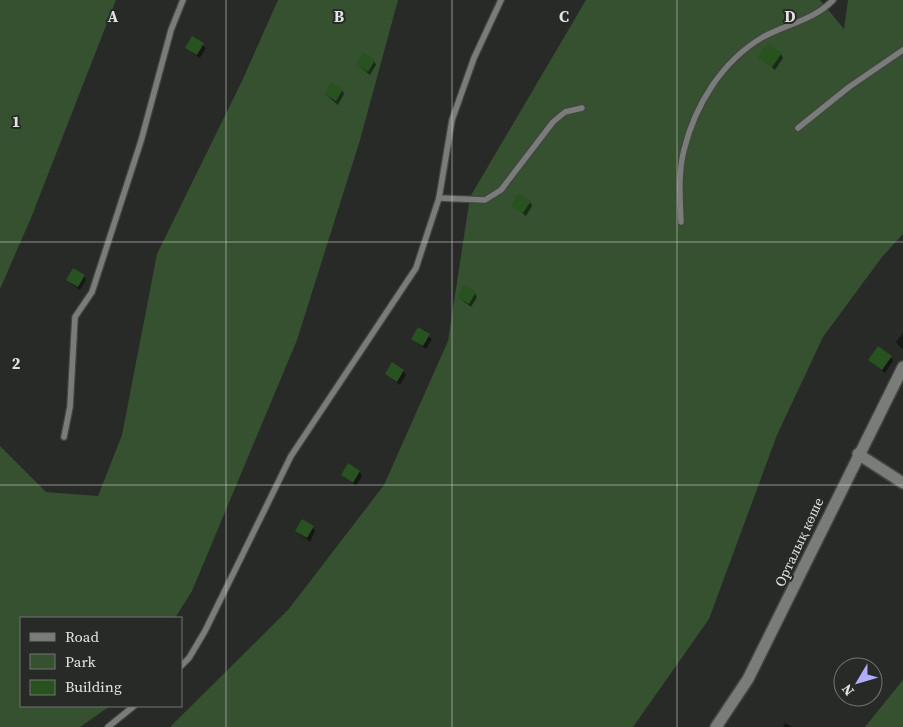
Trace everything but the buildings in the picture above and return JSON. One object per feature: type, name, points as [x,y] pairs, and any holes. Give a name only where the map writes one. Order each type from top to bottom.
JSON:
[{"type":"street","name":"Орталық көше","points":[[716,727],[748,679],[858,454],[903,367]]},
{"type":"street","points":[[858,454],[903,483]]},
{"type":"lane","points":[[64,437],[70,407],[75,317],[92,292],[141,141],[171,30],[183,0]]},
{"type":"lane","points":[[182,665],[189,658],[204,631],[291,456],[416,268],[439,198],[452,120],[474,58],[501,0]]},
{"type":"lane","points":[[681,222],[679,195],[684,150],[695,117],[720,75],[735,58],[753,43],[781,28],[812,16],[833,0]]},
{"type":"lane","points":[[798,128],[848,87],[903,50]]},
{"type":"lane","points":[[439,198],[485,200],[501,190],[553,122],[565,112],[582,108]]},
{"type":"lane","points":[[108,727],[133,707]]},
{"type":"green space","points":[[0,0],[116,0],[31,218],[0,289]]},
{"type":"green space","points":[[278,0],[398,0],[360,140],[297,340],[192,591],[176,617],[20,617],[20,707],[109,707],[80,727],[0,727],[0,446],[46,492],[98,496],[122,435],[157,254],[242,81]]},
{"type":"green space","points":[[586,0],[820,0],[844,29],[848,0],[903,0],[903,234],[882,257],[823,337],[777,435],[709,619],[633,727],[170,727],[288,610],[384,485],[448,341],[470,197]]},
{"type":"green space","points":[[903,679],[903,727],[865,727],[883,707]]}]
